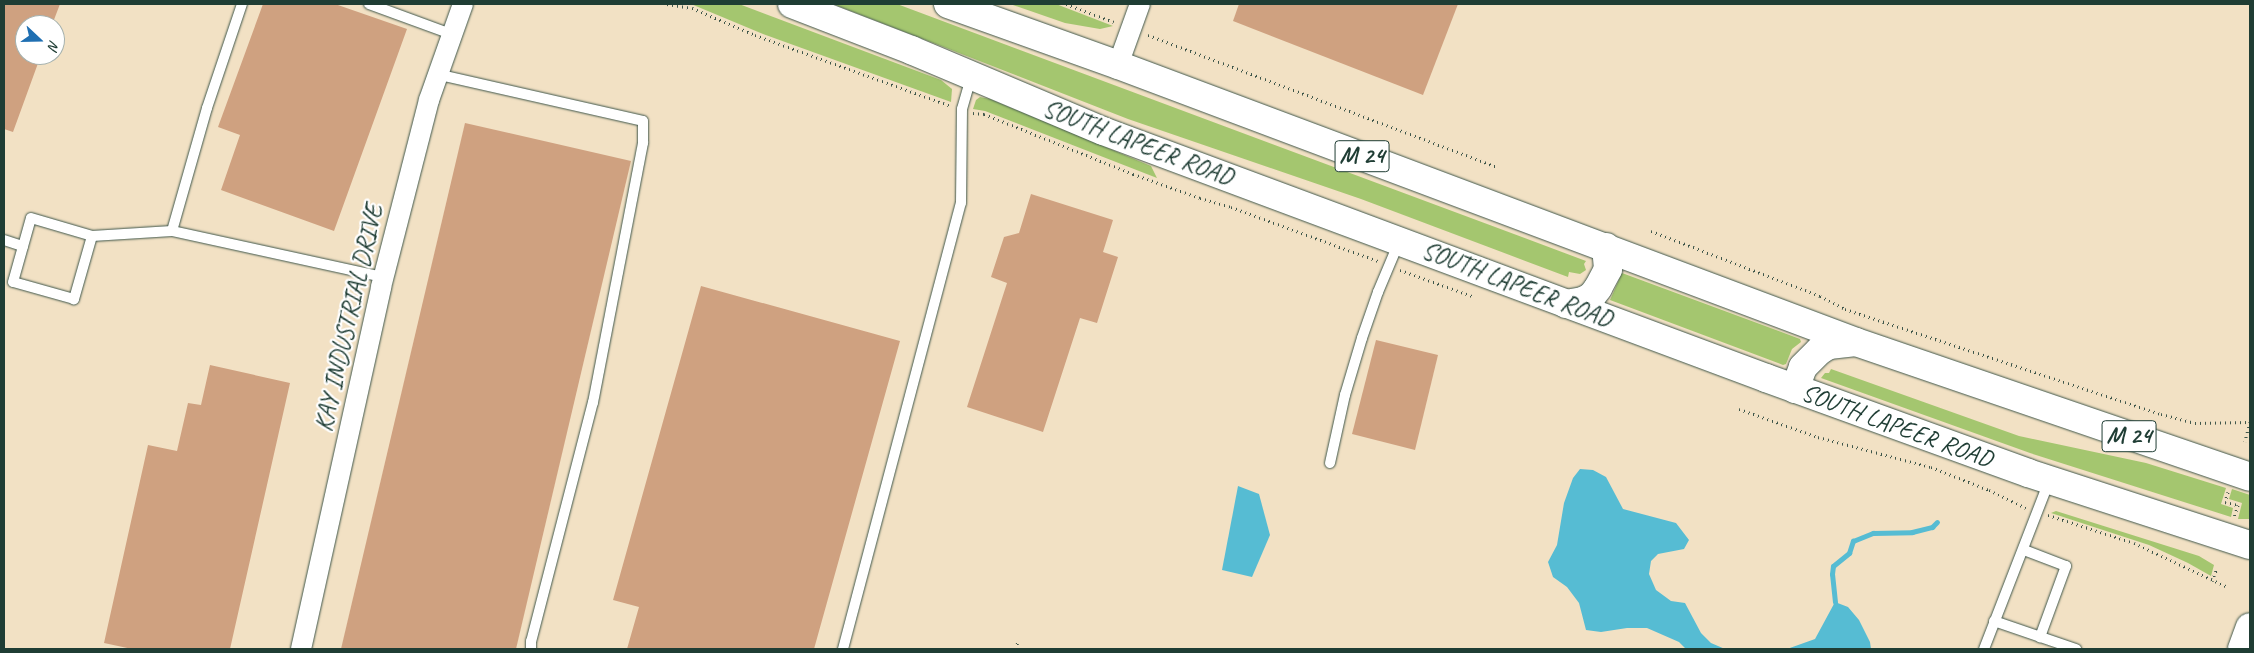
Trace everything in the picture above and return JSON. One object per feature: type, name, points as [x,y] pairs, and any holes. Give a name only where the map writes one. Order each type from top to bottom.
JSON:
[{"type":"main road","name":"SOUTH LAPEER ROAD","points":[[792,4],[972,75],[1395,254],[1566,304],[2049,480],[2250,545]]},
{"type":"main road","name":"M 24","points":[[948,4],[1118,65],[1856,342],[2239,483]]},
{"type":"main road","points":[[1566,304],[1583,301],[1592,296],[1598,288],[1608,269],[1606,247]]},
{"type":"main road","points":[[1795,389],[1803,367],[1819,351],[1834,344],[1856,342]]},
{"type":"main road","points":[[2242,649],[2250,627]]},
{"type":"street","name":"KAY INDUSTRIAL DRIVE","points":[[301,649],[383,278],[436,74],[463,4]]},
{"type":"street","points":[[1118,65],[1140,4]]},
{"type":"lane","points":[[172,231],[207,108],[242,4]]},
{"type":"lane","points":[[369,4],[451,34]]},
{"type":"lane","points":[[436,74],[643,120],[643,143],[593,402],[531,641],[531,649]]},
{"type":"lane","points":[[843,649],[961,203],[962,109],[972,75]]},
{"type":"lane","points":[[92,236],[74,299],[13,282],[31,218],[92,236],[172,231],[383,278]]},
{"type":"lane","points":[[4,240],[23,246]]},
{"type":"lane","points":[[1330,463],[1350,376],[1378,292],[1395,254]]},
{"type":"lane","points":[[1984,649],[2024,550],[2049,480]]},
{"type":"lane","points":[[2024,550],[2066,566],[2044,642]]},
{"type":"lane","points":[[1994,621],[2044,642],[2076,649]]},
{"type":"path","points":[[667,4],[692,8],[755,35],[962,109],[984,114],[1133,174],[1200,198],[1395,254],[1472,296]]},
{"type":"path","points":[[1066,4],[1117,23]]},
{"type":"path","points":[[1146,35],[1497,167]]},
{"type":"path","points":[[1651,231],[1820,296],[1845,309],[2161,414],[2196,423],[2250,422],[2245,441]]},
{"type":"path","points":[[1739,409],[1818,437],[1930,467],[1989,490],[2016,505],[2134,542],[2174,560],[2212,581],[2226,586]]},
{"type":"path","points":[[2234,517],[2238,506],[2225,502],[2239,483]]},
{"type":"path","points":[[2212,581],[2217,568]]},
{"type":"path","points":[[1016,649],[1018,640]]},
{"type":"green space","points":[[691,4],[739,4],[941,80],[952,89],[951,102],[763,34]]},
{"type":"green space","points":[[833,4],[897,4],[1586,261],[1584,264],[1586,270],[1580,274],[1569,272],[1568,277],[1361,199],[1128,119]]},
{"type":"green space","points":[[1010,4],[1056,4],[1113,26],[1100,29],[1065,23]]},
{"type":"green space","points":[[980,97],[990,99],[1151,166],[1157,178],[985,111],[973,109],[976,100]]},
{"type":"green space","points":[[1622,273],[1800,339],[1801,342],[1792,349],[1786,364],[1783,365],[1610,300]]},
{"type":"green space","points":[[1831,369],[2019,436],[2146,463],[2226,488],[2221,504],[2233,508],[2231,517],[2030,453],[1821,378],[1825,373],[1829,373]]},
{"type":"green space","points":[[2232,489],[2250,495],[2250,519],[2238,519],[2242,503],[2229,499]]},
{"type":"green space","points":[[2056,511],[2199,556],[2214,565],[2211,576],[2149,545],[2051,513]]},
{"type":"water","points":[[1580,469],[1593,470],[1606,477],[1623,509],[1676,523],[1689,540],[1684,549],[1658,554],[1651,561],[1649,574],[1656,590],[1671,601],[1685,603],[1701,633],[1711,643],[1725,649],[1686,649],[1679,642],[1647,628],[1627,628],[1601,632],[1586,630],[1579,603],[1567,587],[1553,577],[1548,562],[1557,545],[1564,503],[1573,478]]},
{"type":"water","points":[[1238,486],[1259,494],[1270,535],[1252,577],[1222,570]]},
{"type":"water","points":[[1835,602],[1848,607],[1859,620],[1870,642],[1871,649],[1787,649],[1815,639]]},
{"type":"building","points":[[4,4],[60,4],[56,15],[15,15],[15,65],[37,65],[13,132],[4,129]]},
{"type":"building","points":[[263,4],[335,4],[407,29],[334,231],[221,190],[240,135],[218,127]]},
{"type":"building","points":[[1239,4],[1458,4],[1423,95],[1233,21]]},
{"type":"building","points":[[465,123],[631,161],[516,649],[341,649]]},
{"type":"building","points":[[1031,194],[1113,220],[1103,252],[1118,257],[1097,323],[1080,318],[1043,432],[967,407],[1007,283],[991,277],[1004,237],[1019,233]]},
{"type":"building","points":[[701,286],[900,341],[814,649],[627,649],[639,607],[613,600]]},
{"type":"building","points":[[1376,340],[1438,355],[1415,450],[1352,434]]},
{"type":"building","points":[[210,365],[290,383],[230,649],[132,649],[104,643],[148,445],[177,451],[188,403],[201,405]]},
{"type":"waterway","points":[[1835,602],[1833,566],[1849,553],[1853,541],[1873,533],[1912,532],[1932,527],[1937,522]]}]
